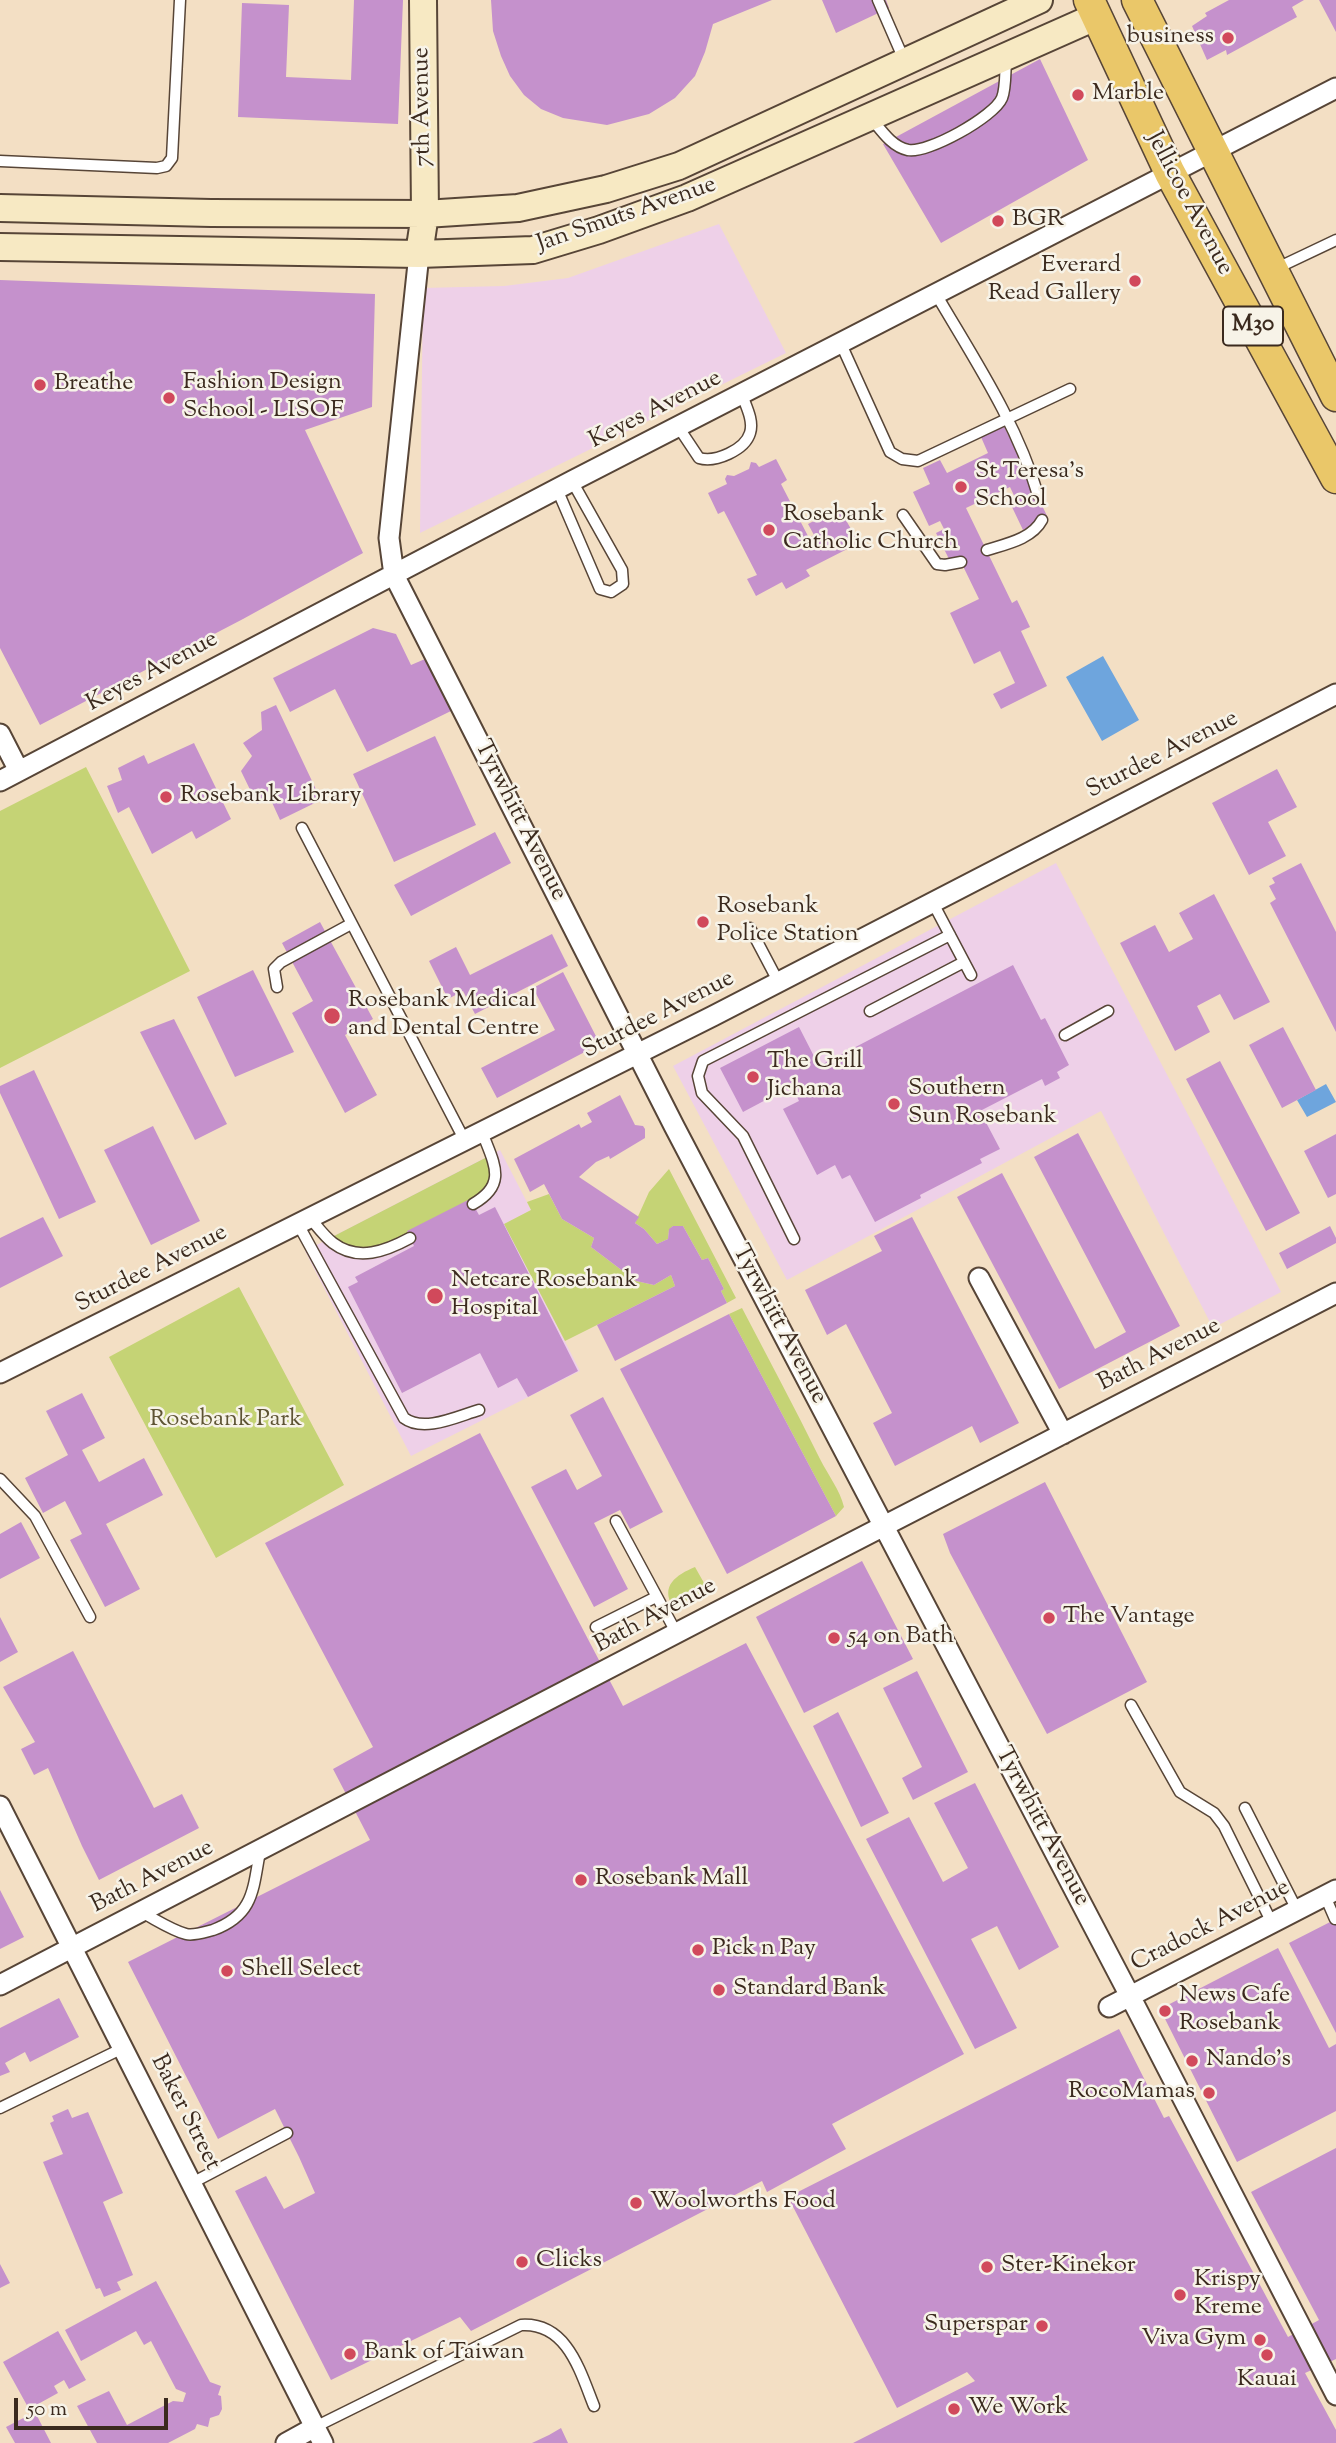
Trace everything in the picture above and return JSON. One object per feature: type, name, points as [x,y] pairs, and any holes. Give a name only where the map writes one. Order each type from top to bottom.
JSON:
[{"type":"main road","name":"7th Avenue","points":[[423,0],[425,214]]},
{"type":"main road","name":"Jan Smuts Avenue","points":[[0,208],[425,214],[518,208],[619,185],[679,166],[1039,0]]},
{"type":"main road","name":"Jan Smuts Avenue","points":[[0,247],[419,254],[533,250],[599,230],[687,198],[1007,56],[1092,8],[1131,0]]},
{"type":"main road","name":"Jellicoe Avenue","points":[[1137,0],[1336,396]]},
{"type":"main road","name":"Jellicoe Avenue","points":[[1092,8],[1170,173],[1336,478]]},
{"type":"main road","name":"Tyrwhitt Avenue","points":[[419,254],[425,214]]},
{"type":"street","name":"Keyes Avenue","points":[[0,781],[564,485],[1336,88]]},
{"type":"street","name":"Tyrwhitt Avenue","points":[[419,254],[388,538],[394,575],[637,1054],[1336,2395]]},
{"type":"street","name":"Sturdee Avenue","points":[[0,1373],[779,983],[1336,694]]},
{"type":"street","points":[[0,734],[19,771]]},
{"type":"street","points":[[979,1278],[1063,1434]]},
{"type":"street","name":"Bath Avenue","points":[[0,1985],[678,1634],[715,1612],[1336,1293]]},
{"type":"street","name":"Baker Street","points":[[0,1806],[319,2435]]},
{"type":"street","name":"Cradock Avenue","points":[[1109,2007],[1330,1893]]},
{"type":"street","points":[[286,2443],[319,2435]]},
{"type":"lane","points":[[0,161],[157,168],[166,166],[172,158],[180,0]]},
{"type":"lane","points":[[878,0],[905,62]]},
{"type":"lane","points":[[871,117],[898,146],[911,151],[931,145],[972,125],[995,109],[1003,97],[1007,56]]},
{"type":"lane","points":[[1272,270],[1336,240]]},
{"type":"lane","points":[[936,294],[1009,419],[1038,495]]},
{"type":"lane","points":[[841,344],[890,452],[902,459],[918,461],[1070,388]]},
{"type":"lane","points":[[679,428],[699,458],[716,459],[732,451],[746,440],[750,433],[751,422],[742,395]]},
{"type":"lane","points":[[564,485],[622,570],[622,584],[611,592],[600,589],[564,485]]},
{"type":"lane","points":[[903,515],[937,564],[961,562]]},
{"type":"lane","points":[[987,550],[1023,538],[1037,529],[1042,520]]},
{"type":"lane","points":[[302,828],[352,924],[473,1137],[495,1168],[496,1180],[493,1189],[486,1197],[473,1204]]},
{"type":"lane","points":[[933,903],[971,975]]},
{"type":"lane","points":[[277,987],[274,969],[281,962],[352,924]]},
{"type":"lane","points":[[750,928],[779,983]]},
{"type":"lane","points":[[794,1239],[743,1136],[702,1093],[698,1076],[703,1061],[950,935]]},
{"type":"lane","points":[[870,1011],[964,962]]},
{"type":"lane","points":[[1065,1035],[1108,1011]]},
{"type":"lane","points":[[304,1221],[332,1242],[359,1254],[382,1250],[410,1238]]},
{"type":"lane","points":[[304,1221],[404,1418],[416,1424],[427,1424],[479,1410]]},
{"type":"lane","points":[[0,1479],[35,1516],[90,1616]]},
{"type":"lane","points":[[616,1521],[678,1634]]},
{"type":"lane","points":[[596,1627],[656,1597]]},
{"type":"lane","points":[[1131,1705],[1180,1792],[1214,1813],[1224,1826],[1272,1923]]},
{"type":"lane","points":[[1245,1808],[1297,1910]]},
{"type":"lane","points":[[141,1912],[186,1934],[222,1926],[244,1912],[251,1899],[260,1851]]},
{"type":"lane","points":[[1330,1893],[1335,1919]]},
{"type":"lane","points":[[0,2108],[123,2048]]},
{"type":"lane","points":[[192,2183],[287,2133]]},
{"type":"lane","points":[[319,2435],[521,2325],[533,2324],[546,2328],[565,2344],[574,2357],[594,2406]]},
{"type":"shaded area","points":[[719,224],[786,353],[420,533],[423,288],[504,286],[568,278]]},
{"type":"shaded area","points":[[1056,863],[1281,1292],[1213,1328],[1101,1111],[787,1280],[673,1066]]},
{"type":"shaded area","name":"Netcare Rosebank Hospital","points":[[500,1150],[531,1210],[505,1224],[580,1371],[411,1456],[305,1251]]},
{"type":"green space","points":[[86,767],[190,971],[0,1068],[0,811]]},
{"type":"green space","points":[[487,1157],[495,1168],[493,1189],[410,1238],[369,1253],[332,1242],[334,1236]]},
{"type":"green space","points":[[669,1169],[736,1298],[727,1303],[721,1291],[724,1289],[708,1258],[702,1260],[683,1226],[673,1226],[669,1230],[668,1239],[657,1244],[635,1223],[649,1192]]},
{"type":"green space","points":[[549,1194],[562,1219],[594,1238],[591,1247],[636,1281],[654,1285],[671,1275],[675,1286],[565,1341],[504,1224],[531,1210],[527,1202]]},
{"type":"green space","name":"Rosebank Park","points":[[239,1287],[344,1485],[216,1558],[109,1357]]},
{"type":"green space","points":[[742,1308],[840,1495],[844,1507],[836,1516],[729,1314]]},
{"type":"green space","points":[[695,1567],[708,1590],[673,1607],[669,1600],[669,1587],[676,1578]]},
{"type":"water","points":[[1103,656],[1139,720],[1102,741],[1066,677]]},
{"type":"water","points":[[1326,1084],[1336,1102],[1307,1117],[1297,1100]]},
{"type":"building","points":[[354,0],[403,0],[398,124],[238,117],[242,3],[289,5],[286,77],[351,80]]},
{"type":"building","points":[[491,0],[772,0],[713,24],[695,76],[675,98],[649,114],[607,125],[563,118],[541,109],[524,95],[510,76],[501,56],[493,31]]},
{"type":"building","points":[[822,0],[886,0],[889,8],[836,33]]},
{"type":"building","name":"business","points":[[1229,0],[1304,0],[1292,7],[1297,17],[1227,55],[1226,50],[1207,60],[1192,26],[1207,16],[1205,13]]},
{"type":"building","points":[[1319,0],[1336,0],[1336,32]]},
{"type":"building","points":[[1040,59],[1088,160],[941,243],[883,144]]},
{"type":"building","points":[[0,280],[375,294],[372,407],[305,430],[363,553],[40,725],[0,648]]},
{"type":"building","points":[[1004,426],[1048,518],[1023,530],[1012,507],[1018,504],[1010,487],[966,508],[1012,603],[1017,600],[1030,627],[1021,631],[1047,686],[1001,709],[993,694],[1015,683],[1000,651],[974,664],[950,613],[979,599],[961,562],[951,563],[936,533],[944,529],[940,521],[929,526],[913,492],[930,484],[923,468],[940,460],[947,473],[988,453],[981,437]]},
{"type":"building","name":"Rosebank Catholic Church","points":[[776,459],[787,480],[781,484],[809,538],[814,535],[808,524],[839,508],[859,543],[806,570],[810,576],[786,589],[782,582],[756,596],[747,579],[757,575],[724,511],[718,514],[708,493],[727,484],[727,475],[734,476],[749,469],[751,462],[759,467]]},
{"type":"building","points":[[373,628],[396,634],[411,665],[425,659],[451,711],[367,752],[335,689],[290,712],[273,678]]},
{"type":"building","points":[[276,705],[321,800],[280,820],[270,798],[257,804],[241,771],[252,756],[243,743],[262,730],[261,712]]},
{"type":"building","points":[[435,736],[476,825],[394,862],[353,774]]},
{"type":"building","name":"Rosebank Library","points":[[194,743],[231,819],[196,839],[192,831],[152,854],[129,807],[118,813],[107,786],[122,780],[118,768],[144,755],[148,764]]},
{"type":"building","points":[[1277,769],[1297,807],[1268,822],[1286,856],[1249,875],[1212,803]]},
{"type":"building","points":[[495,832],[511,863],[411,916],[394,885]]},
{"type":"building","points":[[1301,863],[1336,932],[1336,1032],[1270,903],[1276,899],[1269,886],[1275,883],[1272,878]]},
{"type":"building","points":[[1214,894],[1270,1002],[1234,1020],[1220,994],[1197,1006],[1210,1032],[1175,1051],[1120,943],[1155,925],[1169,952],[1193,939],[1179,913]]},
{"type":"building","name":"Rosebank Medical and Dental Centre","points":[[320,922],[373,1019],[345,1035],[377,1095],[345,1113],[292,1013],[313,1001],[282,943]]},
{"type":"building","points":[[552,934],[568,966],[475,1014],[463,991],[448,999],[429,961],[456,947],[470,975]]},
{"type":"building","points":[[1013,965],[1041,1020],[1045,1018],[1069,1065],[1057,1072],[1060,1078],[1045,1086],[1042,1079],[980,1111],[1000,1149],[980,1159],[982,1163],[875,1222],[850,1175],[842,1179],[835,1165],[817,1175],[783,1109],[799,1101],[792,1086],[743,1112],[720,1068],[799,1027],[819,1066]]},
{"type":"building","points":[[253,970],[294,1052],[235,1077],[197,997]]},
{"type":"building","points":[[563,972],[600,1044],[497,1098],[481,1068],[555,1030],[533,988]]},
{"type":"building","points":[[174,1019],[227,1124],[195,1140],[140,1032]]},
{"type":"building","points":[[1283,1027],[1316,1090],[1282,1108],[1249,1045]]},
{"type":"building","points":[[1220,1061],[1300,1213],[1266,1231],[1186,1079]]},
{"type":"building","points":[[34,1070],[96,1202],[59,1219],[0,1093],[0,1086]]},
{"type":"building","points":[[620,1095],[635,1125],[645,1129],[645,1138],[610,1159],[609,1156],[596,1162],[579,1177],[639,1217],[635,1223],[657,1244],[668,1239],[669,1229],[673,1226],[683,1226],[702,1260],[708,1258],[724,1289],[721,1291],[727,1303],[615,1361],[597,1325],[675,1286],[671,1275],[654,1285],[636,1281],[591,1247],[594,1238],[562,1219],[544,1184],[530,1192],[514,1159],[579,1124],[581,1128],[592,1122],[587,1113]]},
{"type":"building","points":[[153,1126],[200,1221],[151,1245],[104,1150]]},
{"type":"building","points":[[1078,1133],[1180,1326],[1059,1389],[957,1197],[1002,1173],[1095,1349],[1126,1332],[1034,1157]]},
{"type":"building","points":[[1336,1134],[1336,1194],[1328,1198],[1304,1151]]},
{"type":"building","points":[[470,1199],[479,1215],[495,1207],[578,1371],[528,1397],[517,1378],[498,1388],[480,1353],[402,1393],[348,1287],[358,1282],[355,1277],[414,1246],[407,1231]]},
{"type":"building","points":[[43,1217],[63,1256],[0,1288],[0,1238]]},
{"type":"building","points":[[912,1217],[1019,1423],[980,1443],[972,1426],[895,1466],[873,1423],[892,1413],[846,1324],[827,1335],[805,1290],[882,1251],[874,1236]]},
{"type":"building","points":[[1330,1226],[1336,1243],[1287,1269],[1279,1253]]},
{"type":"building","points":[[729,1314],[836,1516],[727,1574],[620,1369]]},
{"type":"building","points":[[82,1393],[105,1438],[82,1450],[99,1482],[144,1458],[163,1495],[106,1524],[140,1589],[105,1607],[70,1540],[82,1534],[65,1501],[43,1513],[25,1478],[68,1455],[46,1411]]},
{"type":"building","points":[[603,1397],[663,1512],[630,1529],[620,1510],[594,1523],[628,1589],[594,1607],[531,1487],[566,1469],[577,1490],[602,1476],[570,1415]]},
{"type":"building","name":"Rosebank Mall","points":[[480,1433],[623,1706],[746,1643],[964,2054],[832,2124],[846,2149],[767,2192],[762,2181],[471,2331],[460,2317],[331,2380],[235,2191],[266,2176],[284,2209],[315,2193],[299,2157],[275,2109],[218,2139],[128,1962],[370,1840],[333,1769],[373,1747],[265,1543]]},
{"type":"building","name":"The Vantage","points":[[1045,1482],[1147,1682],[1047,1734],[950,1553],[943,1534]]},
{"type":"building","points":[[21,1522],[40,1558],[0,1579],[0,1534]]},
{"type":"building","name":"54 on Bath","points":[[862,1561],[913,1659],[804,1713],[756,1617]]},
{"type":"building","points":[[0,1617],[18,1652],[0,1662]]},
{"type":"building","points":[[73,1651],[154,1808],[182,1794],[199,1828],[99,1880],[48,1768],[34,1775],[21,1749],[35,1742],[3,1687]]},
{"type":"building","points":[[917,1671],[968,1772],[913,1800],[902,1778],[922,1767],[883,1688]]},
{"type":"building","points":[[838,1712],[889,1813],[861,1827],[813,1726]]},
{"type":"building","points":[[975,1783],[1059,1947],[1019,1970],[997,1926],[971,1939],[1017,2028],[975,2049],[866,1839],[909,1817],[943,1882],[968,1868],[934,1803]]},
{"type":"building","points":[[0,1890],[24,1937],[0,1949]]},
{"type":"building","points":[[1336,1919],[1336,2033],[1289,1943]]},
{"type":"building","points":[[1278,1948],[1329,2048],[1336,2044],[1336,2111],[1237,2162],[1160,2009]]},
{"type":"building","points":[[59,1998],[79,2037],[30,2062],[25,2052],[5,2063],[10,2072],[0,2076],[0,2028]]},
{"type":"building","points":[[1119,2029],[1164,2118],[1169,2116],[1288,2337],[1319,2320],[1251,2192],[1336,2148],[1336,2359],[1305,2373],[1336,2430],[1336,2443],[853,2443],[975,2381],[967,2372],[897,2408],[788,2197]]},
{"type":"building","points":[[68,2109],[72,2118],[88,2112],[123,2193],[103,2202],[133,2275],[117,2282],[121,2290],[104,2297],[100,2288],[96,2289],[43,2162],[63,2154],[50,2123],[54,2121],[52,2116]]},
{"type":"building","points":[[0,2264],[10,2283],[0,2288]]},
{"type":"building","points":[[156,2281],[210,2382],[221,2386],[218,2395],[221,2396],[222,2409],[219,2415],[210,2418],[208,2427],[197,2424],[195,2429],[168,2443],[97,2443],[77,2406],[109,2391],[127,2425],[173,2401],[183,2402],[186,2393],[176,2389],[151,2341],[144,2345],[136,2331],[81,2361],[65,2330]]},
{"type":"building","points":[[58,2331],[86,2380],[69,2389],[64,2380],[54,2386],[58,2393],[29,2409],[3,2362]]},
{"type":"building","points":[[35,2412],[51,2443],[15,2443],[6,2427]]},
{"type":"building","points":[[561,2428],[568,2443],[532,2443],[549,2435]]},
{"type":"place","name":"business","points":[[1228,38]]},
{"type":"place","name":"Marble","points":[[1078,95]]},
{"type":"place","name":"BGR","points":[[998,221]]},
{"type":"place","name":"Everard Read Gallery","points":[[1135,281]]},
{"type":"place","name":"Breathe","points":[[40,385]]},
{"type":"place","name":"Fashion Design School - LISOF","points":[[169,398]]},
{"type":"place","name":"St Teresa's School","points":[[961,487]]},
{"type":"place","name":"Rosebank Catholic Church","points":[[769,530]]},
{"type":"place","name":"Rosebank Library","points":[[166,797]]},
{"type":"place","name":"Rosebank Police Station","points":[[703,922]]},
{"type":"place","name":"Rosebank Medical and Dental Centre","points":[[332,1016]]},
{"type":"place","name":"The Grill Jichana","points":[[753,1077]]},
{"type":"place","name":"Southern Sun Rosebank","points":[[894,1104]]},
{"type":"place","name":"Netcare Rosebank Hospital","points":[[435,1296]]},
{"type":"place","name":"The Vantage","points":[[1049,1618]]},
{"type":"place","name":"54 on Bath","points":[[834,1638]]},
{"type":"place","name":"Rosebank Mall","points":[[581,1880]]},
{"type":"place","name":"Pick n Pay","points":[[698,1950]]},
{"type":"place","name":"Shell Select","points":[[227,1971]]},
{"type":"place","name":"Standard Bank","points":[[719,1990]]},
{"type":"place","name":"News Cafe Rosebank","points":[[1165,2011]]},
{"type":"place","name":"Nando's","points":[[1192,2061]]},
{"type":"place","name":"RocoMamas","points":[[1209,2093]]},
{"type":"place","name":"Woolworths Food","points":[[636,2203]]},
{"type":"place","name":"Clicks","points":[[522,2262]]},
{"type":"place","name":"Ster-Kinekor","points":[[987,2267]]},
{"type":"place","name":"Krispy Kreme","points":[[1180,2295]]},
{"type":"place","name":"Superspar","points":[[1042,2326]]},
{"type":"place","name":"Viva Gym","points":[[1260,2340]]},
{"type":"place","name":"Bank of Taiwan","points":[[350,2354]]},
{"type":"place","name":"Kauai","points":[[1267,2355]]},
{"type":"place","name":"We Work","points":[[954,2409]]}]
